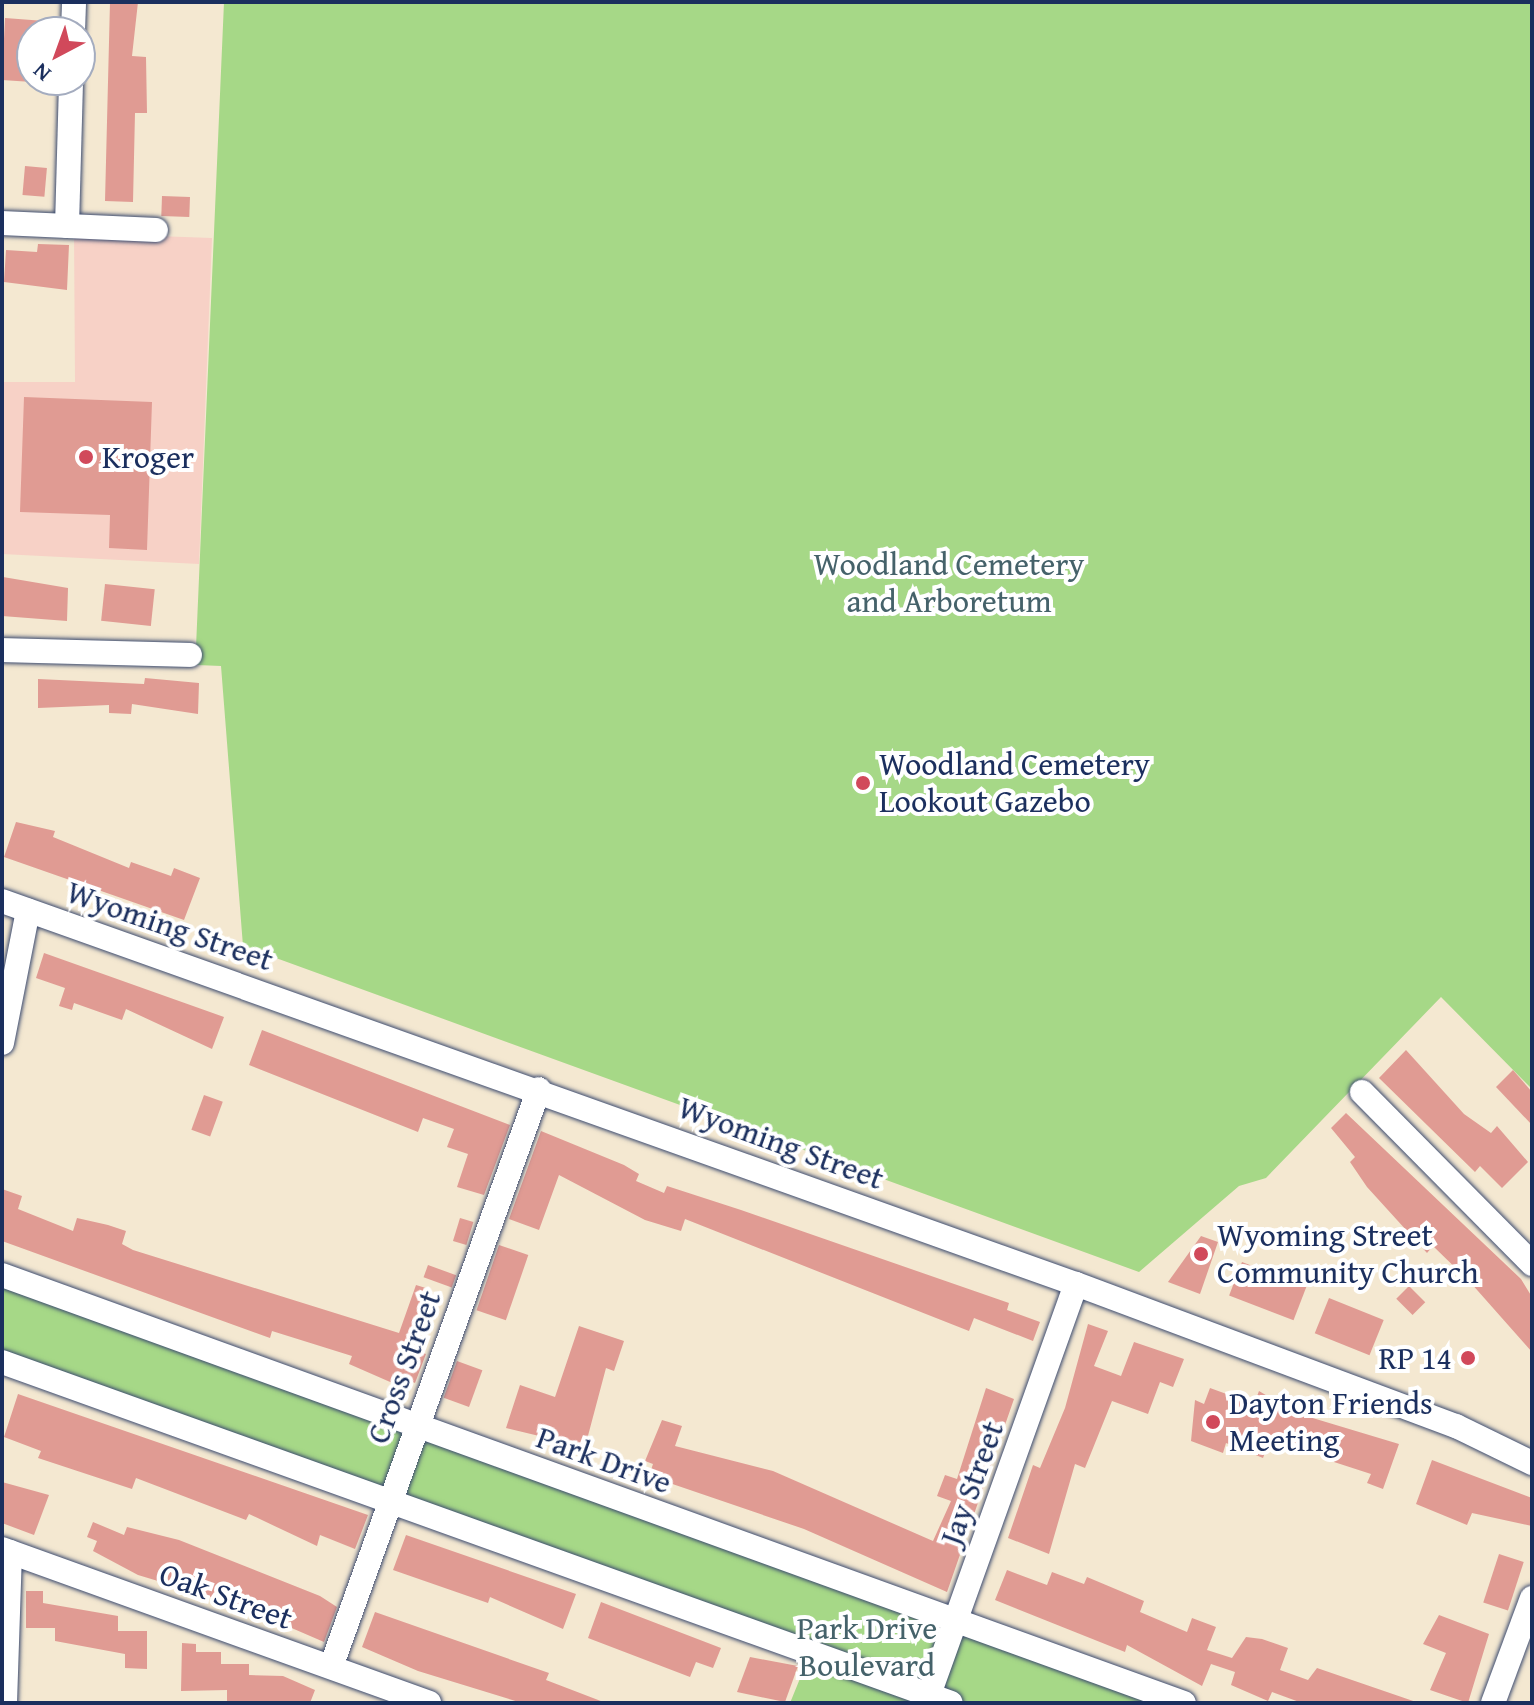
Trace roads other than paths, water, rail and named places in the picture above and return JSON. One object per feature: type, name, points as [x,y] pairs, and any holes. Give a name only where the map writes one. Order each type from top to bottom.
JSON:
[{"type":"street","points":[[67,226],[71,96]]},
{"type":"street","points":[[2,223],[156,230]]},
{"type":"street","points":[[2,650],[190,655]]},
{"type":"street","name":"Wyoming Street","points":[[2,901],[539,1089],[1076,1284],[1456,1426],[1532,1463]]},
{"type":"street","points":[[2,1043],[28,911]]},
{"type":"street","name":"Cross Street","points":[[331,1667],[539,1089]]},
{"type":"street","points":[[1362,1092],[1532,1264]]},
{"type":"street","name":"Park Drive","points":[[2,1275],[1184,1703]]},
{"type":"street","name":"Jay Street","points":[[935,1700],[956,1620],[1076,1284]]},
{"type":"street","points":[[2,1362],[935,1700]]},
{"type":"street","points":[[5,1703],[6,1550]]},
{"type":"street","name":"Oak Street","points":[[6,1550],[429,1703]]},
{"type":"street","points":[[1493,1703],[1532,1598]]},
{"type":"place","name":"Kroger","points":[[86,457]]},
{"type":"place","name":"Woodland Cemetery Lookout Gazebo","points":[[863,783]]},
{"type":"place","name":"Wyoming Street Community Church","points":[[1201,1254]]},
{"type":"place","name":"RP 14","points":[[1468,1358]]},
{"type":"place","name":"Dayton Friends Meeting","points":[[1213,1422]]},
{"type":"park label","name":"Woodland Cemetery and Arboretum","points":[[949,584]]},
{"type":"park label","name":"Park Drive Boulevard","points":[[867,1648]]}]
